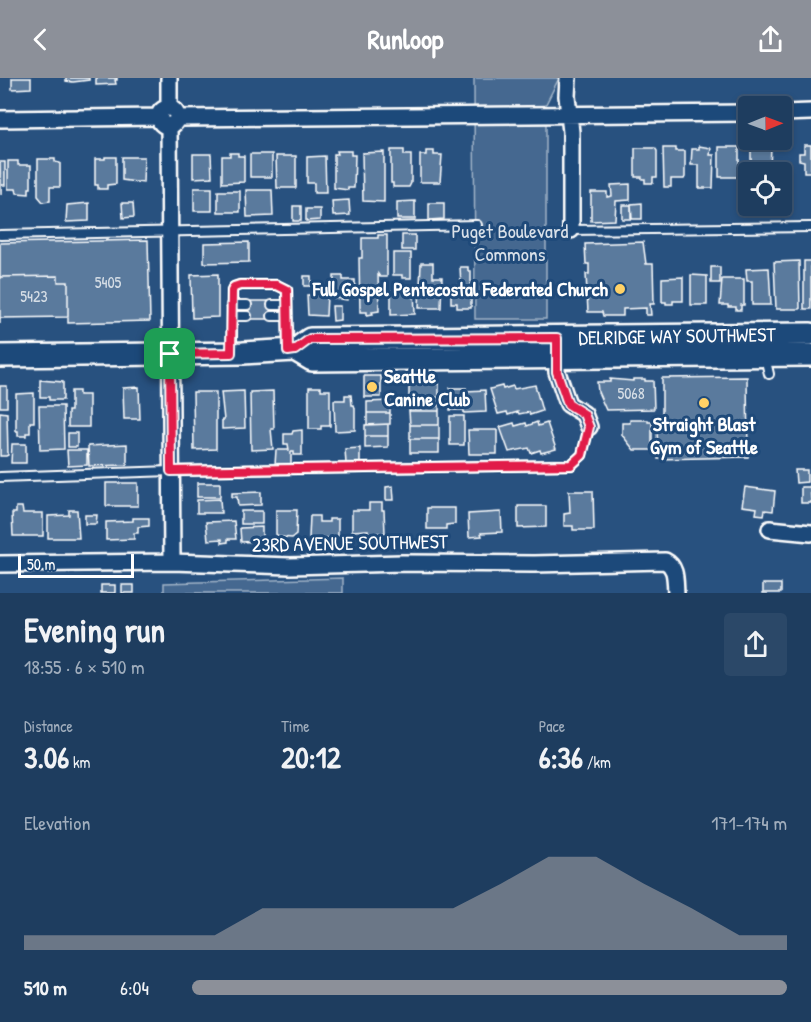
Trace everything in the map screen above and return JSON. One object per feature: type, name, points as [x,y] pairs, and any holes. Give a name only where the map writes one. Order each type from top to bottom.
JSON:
[{"type":"main road","name":"DELRIDGE WAY SOUTHWEST","points":[[0,356],[291,350],[312,360],[811,334]]},
{"type":"main road","name":"DELRIDGE WAY SOUTHWEST","points":[[557,348],[767,364],[811,355]]},
{"type":"street","points":[[169,78],[172,562]]},
{"type":"street","points":[[568,78],[571,230]]},
{"type":"street","points":[[792,113],[811,112]]},
{"type":"street","points":[[0,119],[738,113]]},
{"type":"street","points":[[557,348],[557,372],[568,404],[584,414],[589,427]]},
{"type":"street","points":[[770,529],[811,533]]},
{"type":"street","name":"23RD AVENUE SOUTHWEST","points":[[0,564],[172,562],[290,567],[402,563],[534,564],[665,561],[674,569],[676,593]]},
{"type":"lane","points":[[0,235],[477,225]]},
{"type":"lane","points":[[571,230],[811,227]]},
{"type":"lane","points":[[231,353],[232,291],[234,287],[258,285],[283,286],[287,290],[291,350]]},
{"type":"lane","points":[[231,305],[247,305]]},
{"type":"lane","points":[[272,305],[287,305]]},
{"type":"lane","points":[[232,316],[247,316]]},
{"type":"lane","points":[[272,316],[287,316]]},
{"type":"lane","points":[[0,477],[171,471],[571,465],[582,455],[589,427]]},
{"type":"green space","name":"Puget Boulevard Commons","points":[[474,78],[559,78],[546,104],[546,319],[475,319]]},
{"type":"green space","points":[[343,578],[343,593],[164,593],[164,583]]},
{"type":"building","points":[[12,78],[31,78],[31,88],[12,89]]},
{"type":"building","points":[[66,78],[89,78],[89,80],[73,82],[66,81]]},
{"type":"building","points":[[96,78],[117,78],[117,80],[115,80],[116,84],[96,85]]},
{"type":"building","points":[[804,145],[811,145],[811,172],[804,172],[804,161],[799,160],[799,153],[804,153]]},
{"type":"building","points":[[699,146],[711,148],[710,155],[714,155],[713,188],[699,188],[699,165],[691,165],[692,149],[699,149]]},
{"type":"building","points":[[719,147],[738,147],[738,177],[719,177]]},
{"type":"building","points":[[635,148],[655,148],[657,151],[657,177],[653,177],[653,183],[645,183],[642,177],[635,177]]},
{"type":"building","points":[[663,148],[685,151],[685,177],[684,179],[671,179],[671,187],[664,187]]},
{"type":"building","points":[[391,150],[404,150],[404,155],[411,155],[409,187],[393,187],[391,183]]},
{"type":"building","points":[[751,150],[771,150],[770,162],[751,162]]},
{"type":"building","points":[[337,151],[351,151],[351,155],[355,155],[354,188],[348,188],[348,190],[334,188],[334,154],[338,154]]},
{"type":"building","points":[[426,151],[434,151],[434,155],[442,155],[440,182],[420,182],[420,155],[426,155]]},
{"type":"building","points":[[384,152],[384,202],[363,201],[362,153]]},
{"type":"building","points":[[230,153],[244,156],[244,182],[222,183],[222,156],[230,156]]},
{"type":"building","points":[[193,154],[211,154],[212,177],[193,178]]},
{"type":"building","points":[[250,154],[272,154],[272,177],[250,177]]},
{"type":"building","points":[[276,156],[296,156],[296,188],[277,188]]},
{"type":"building","points":[[325,156],[326,193],[314,193],[314,183],[307,183],[307,157]]},
{"type":"building","points":[[105,157],[116,157],[116,184],[107,185],[107,189],[98,189],[98,185],[95,185],[95,159],[105,159]]},
{"type":"building","points":[[122,157],[144,157],[143,183],[122,180]]},
{"type":"building","points":[[38,159],[55,159],[55,162],[60,163],[60,187],[50,187],[50,201],[43,202],[38,196]]},
{"type":"building","points":[[8,161],[18,161],[18,165],[31,165],[29,194],[17,193],[16,189],[8,189]]},
{"type":"building","points":[[0,162],[5,162],[5,185],[1,185],[1,195]]},
{"type":"building","points":[[630,184],[630,200],[616,201],[615,220],[591,221],[591,192],[607,192],[607,197],[612,196],[611,185]]},
{"type":"building","points":[[194,188],[212,188],[212,211],[194,211]]},
{"type":"building","points":[[246,190],[272,190],[273,216],[247,217]]},
{"type":"building","points":[[218,191],[240,191],[240,212],[218,212]]},
{"type":"building","points":[[349,200],[350,215],[333,216],[332,201]]},
{"type":"building","points":[[415,201],[415,219],[397,219],[397,202]]},
{"type":"building","points":[[89,203],[89,221],[66,222],[67,205]]},
{"type":"building","points":[[122,203],[133,203],[134,217],[123,218]]},
{"type":"building","points":[[429,203],[444,203],[444,219],[429,220]]},
{"type":"building","points":[[642,203],[642,219],[632,219],[631,204]]},
{"type":"building","points":[[622,205],[631,205],[631,219],[622,219]]},
{"type":"building","points":[[293,206],[301,206],[301,221],[293,221]]},
{"type":"building","points":[[306,209],[320,209],[320,220],[306,221]]},
{"type":"building","points":[[378,235],[387,235],[387,277],[380,277],[378,274],[379,311],[367,315],[367,312],[360,312],[359,258],[362,258],[362,238],[378,238]]},
{"type":"building","points":[[402,235],[415,235],[415,250],[402,250]]},
{"type":"building","points":[[148,240],[150,321],[68,323],[68,282],[58,282],[58,276],[0,277],[0,243]]},
{"type":"building","points":[[249,242],[249,262],[204,263],[204,243]]},
{"type":"building","name":"Full Gospel Pentecostal Federated Church","points":[[643,242],[646,264],[653,264],[654,304],[650,304],[651,315],[646,315],[646,308],[623,309],[623,316],[603,316],[602,312],[588,312],[586,274],[589,274],[589,264],[586,264],[585,244]]},
{"type":"building","points":[[393,253],[411,253],[411,278],[393,275]]},
{"type":"building","points":[[799,261],[800,309],[776,309],[774,262]]},
{"type":"building","points":[[804,261],[811,261],[811,309],[804,309]]},
{"type":"building","points":[[421,263],[433,263],[433,277],[442,277],[441,308],[419,308]]},
{"type":"building","points":[[460,267],[468,267],[468,271],[471,271],[471,308],[457,308],[457,303],[451,303],[451,286],[461,285]]},
{"type":"building","points":[[711,267],[720,267],[720,283],[711,283]]},
{"type":"building","points":[[769,268],[771,305],[752,305],[752,281],[747,281],[746,269]]},
{"type":"building","points":[[218,274],[218,317],[192,318],[191,275]]},
{"type":"building","points":[[691,275],[707,276],[707,305],[691,305]]},
{"type":"building","points":[[58,276],[58,282],[68,282],[68,317],[0,318],[0,277]]},
{"type":"building","points":[[304,276],[311,276],[311,286],[304,286]]},
{"type":"building","points":[[334,276],[343,276],[343,280],[355,280],[355,297],[347,297],[347,300],[334,298]]},
{"type":"building","points":[[683,277],[683,301],[673,301],[673,304],[662,302],[662,278]]},
{"type":"building","points":[[722,279],[744,279],[744,305],[741,305],[741,310],[728,307],[728,305],[720,305]]},
{"type":"building","points":[[414,290],[415,314],[391,315],[391,291]]},
{"type":"building","points":[[307,295],[327,295],[326,316],[308,315]]},
{"type":"building","points":[[247,301],[272,301],[272,319],[247,319]]},
{"type":"building","points":[[332,306],[340,306],[340,320],[333,321]]},
{"type":"building","name":"Seattle Canine Club","points":[[364,376],[381,376],[381,397],[364,397]]},
{"type":"building","name":"Straight Blast Gym of Seattle","points":[[747,377],[748,457],[658,459],[657,427],[662,427],[662,378]]},
{"type":"building","points":[[610,379],[653,381],[654,409],[606,410],[598,392],[597,382],[610,382]]},
{"type":"building","points":[[40,380],[63,382],[63,400],[49,400],[49,397],[40,397]]},
{"type":"building","points":[[409,384],[439,384],[439,397],[409,398]]},
{"type":"building","points":[[535,385],[542,411],[530,415],[529,412],[498,414],[490,389],[513,386],[514,389]]},
{"type":"building","points":[[0,386],[7,386],[7,407],[0,407]]},
{"type":"building","points":[[139,387],[140,419],[124,419],[123,388]]},
{"type":"building","points":[[309,387],[330,390],[330,426],[309,429]]},
{"type":"building","points":[[450,388],[466,388],[466,391],[485,390],[486,412],[464,413],[464,410],[450,410]]},
{"type":"building","points":[[71,391],[79,391],[79,395],[89,395],[89,427],[68,427]]},
{"type":"building","points":[[244,391],[245,428],[222,429],[222,420],[224,420],[221,392]]},
{"type":"building","points":[[273,391],[274,429],[271,429],[273,449],[251,450],[250,392]]},
{"type":"building","points":[[193,392],[216,392],[216,449],[194,450]]},
{"type":"building","points":[[34,393],[34,422],[30,422],[30,433],[26,433],[26,436],[18,436],[16,394]]},
{"type":"building","points":[[345,395],[351,395],[352,405],[355,408],[355,430],[335,431],[334,400],[345,400]]},
{"type":"building","points":[[439,397],[439,411],[409,411],[409,398]]},
{"type":"building","points":[[390,401],[390,413],[367,413],[367,402]]},
{"type":"building","points":[[39,406],[63,406],[64,449],[40,450]]},
{"type":"building","points":[[409,411],[439,411],[439,425],[410,425]]},
{"type":"building","points":[[0,412],[7,413],[8,455],[6,456],[0,456]]},
{"type":"building","points":[[367,413],[390,413],[390,424],[367,425]]},
{"type":"building","points":[[450,416],[464,416],[464,445],[450,445]]},
{"type":"building","points":[[630,420],[652,422],[652,450],[634,450],[622,435],[622,423],[630,423]]},
{"type":"building","points":[[537,422],[538,426],[547,423],[556,449],[541,453],[540,450],[531,453],[529,448],[509,452],[500,427],[514,423],[515,426],[526,423],[527,426]]},
{"type":"building","points":[[388,424],[388,436],[365,436],[365,425]]},
{"type":"building","points":[[410,425],[439,425],[439,439],[410,439]]},
{"type":"building","points":[[302,430],[302,455],[294,455],[294,452],[291,452],[291,465],[275,465],[276,450],[289,450],[288,444],[284,444],[284,434]]},
{"type":"building","points":[[468,430],[497,430],[497,454],[469,454]]},
{"type":"building","points":[[68,433],[77,433],[77,447],[68,447]]},
{"type":"building","points":[[365,436],[388,436],[388,447],[365,448]]},
{"type":"building","points":[[410,439],[439,439],[439,453],[410,453]]},
{"type":"building","points":[[12,444],[26,444],[26,463],[11,463]]},
{"type":"building","points":[[127,444],[127,465],[89,466],[88,446]]},
{"type":"building","points":[[360,448],[360,464],[346,464],[345,449]]},
{"type":"building","points":[[67,450],[87,450],[87,465],[68,466]]},
{"type":"building","points":[[795,470],[807,470],[807,482],[796,483]]},
{"type":"building","points":[[810,481],[811,503],[801,503],[801,487],[810,487]]},
{"type":"building","points":[[106,483],[138,483],[138,506],[106,506]]},
{"type":"building","points":[[197,483],[220,483],[220,497],[197,497]]},
{"type":"building","points":[[393,486],[394,500],[386,500],[386,487]]},
{"type":"building","points":[[745,487],[775,491],[773,511],[765,510],[764,515],[756,514],[757,508],[742,506]]},
{"type":"building","points":[[569,491],[593,491],[594,530],[573,530],[573,526],[564,526],[564,514],[570,513]]},
{"type":"building","points":[[261,492],[261,505],[238,506],[237,497],[232,497],[232,493]]},
{"type":"building","points":[[220,499],[221,513],[197,513],[197,500]]},
{"type":"building","points":[[369,503],[382,503],[385,533],[368,533],[368,530],[352,531],[352,510],[369,510]]},
{"type":"building","points":[[518,506],[546,506],[546,527],[518,528]]},
{"type":"building","points":[[16,507],[22,507],[23,513],[43,513],[43,536],[13,536],[12,513],[16,513]]},
{"type":"building","points":[[427,508],[455,508],[455,524],[446,525],[446,529],[427,529]]},
{"type":"building","points":[[69,510],[77,510],[79,538],[48,538],[48,516],[69,515]]},
{"type":"building","points":[[276,510],[297,510],[296,535],[292,538],[280,537],[276,534]]},
{"type":"building","points":[[241,511],[262,511],[262,524],[241,524]]},
{"type":"building","points":[[501,512],[502,532],[481,533],[482,536],[469,537],[468,514]]},
{"type":"building","points":[[85,515],[97,515],[96,524],[85,524]]},
{"type":"building","points":[[310,516],[319,516],[319,522],[338,519],[338,538],[322,538],[321,541],[315,541],[315,538],[309,538]]},
{"type":"building","points":[[133,518],[149,518],[149,526],[138,527],[138,533],[134,533],[134,539],[106,540],[106,522],[133,521]]},
{"type":"building","points":[[234,521],[236,539],[228,539],[228,542],[222,543],[222,539],[208,540],[206,522]]},
{"type":"building","points":[[262,527],[262,541],[241,542],[240,528]]},
{"type":"building","points":[[763,584],[781,584],[781,593],[763,593]]},
{"type":"building","points":[[101,585],[115,585],[115,593],[101,593]]},
{"type":"building","points":[[122,585],[134,585],[134,593],[122,593]]},
{"type":"place","name":"Full Gospel Pentecostal Federated Church","points":[[620,289]]},
{"type":"place","name":"Seattle Canine Club","points":[[372,387]]},
{"type":"place","name":"Straight Blast Gym of Seattle","points":[[704,403]]},
{"type":"route","points":[[240,285],[283,286],[287,290],[288,351],[295,350],[310,339],[557,338],[557,372],[568,404],[584,414],[589,427],[582,455],[571,465],[171,471],[170,354],[231,353],[232,291],[234,287],[240,285]]}]
